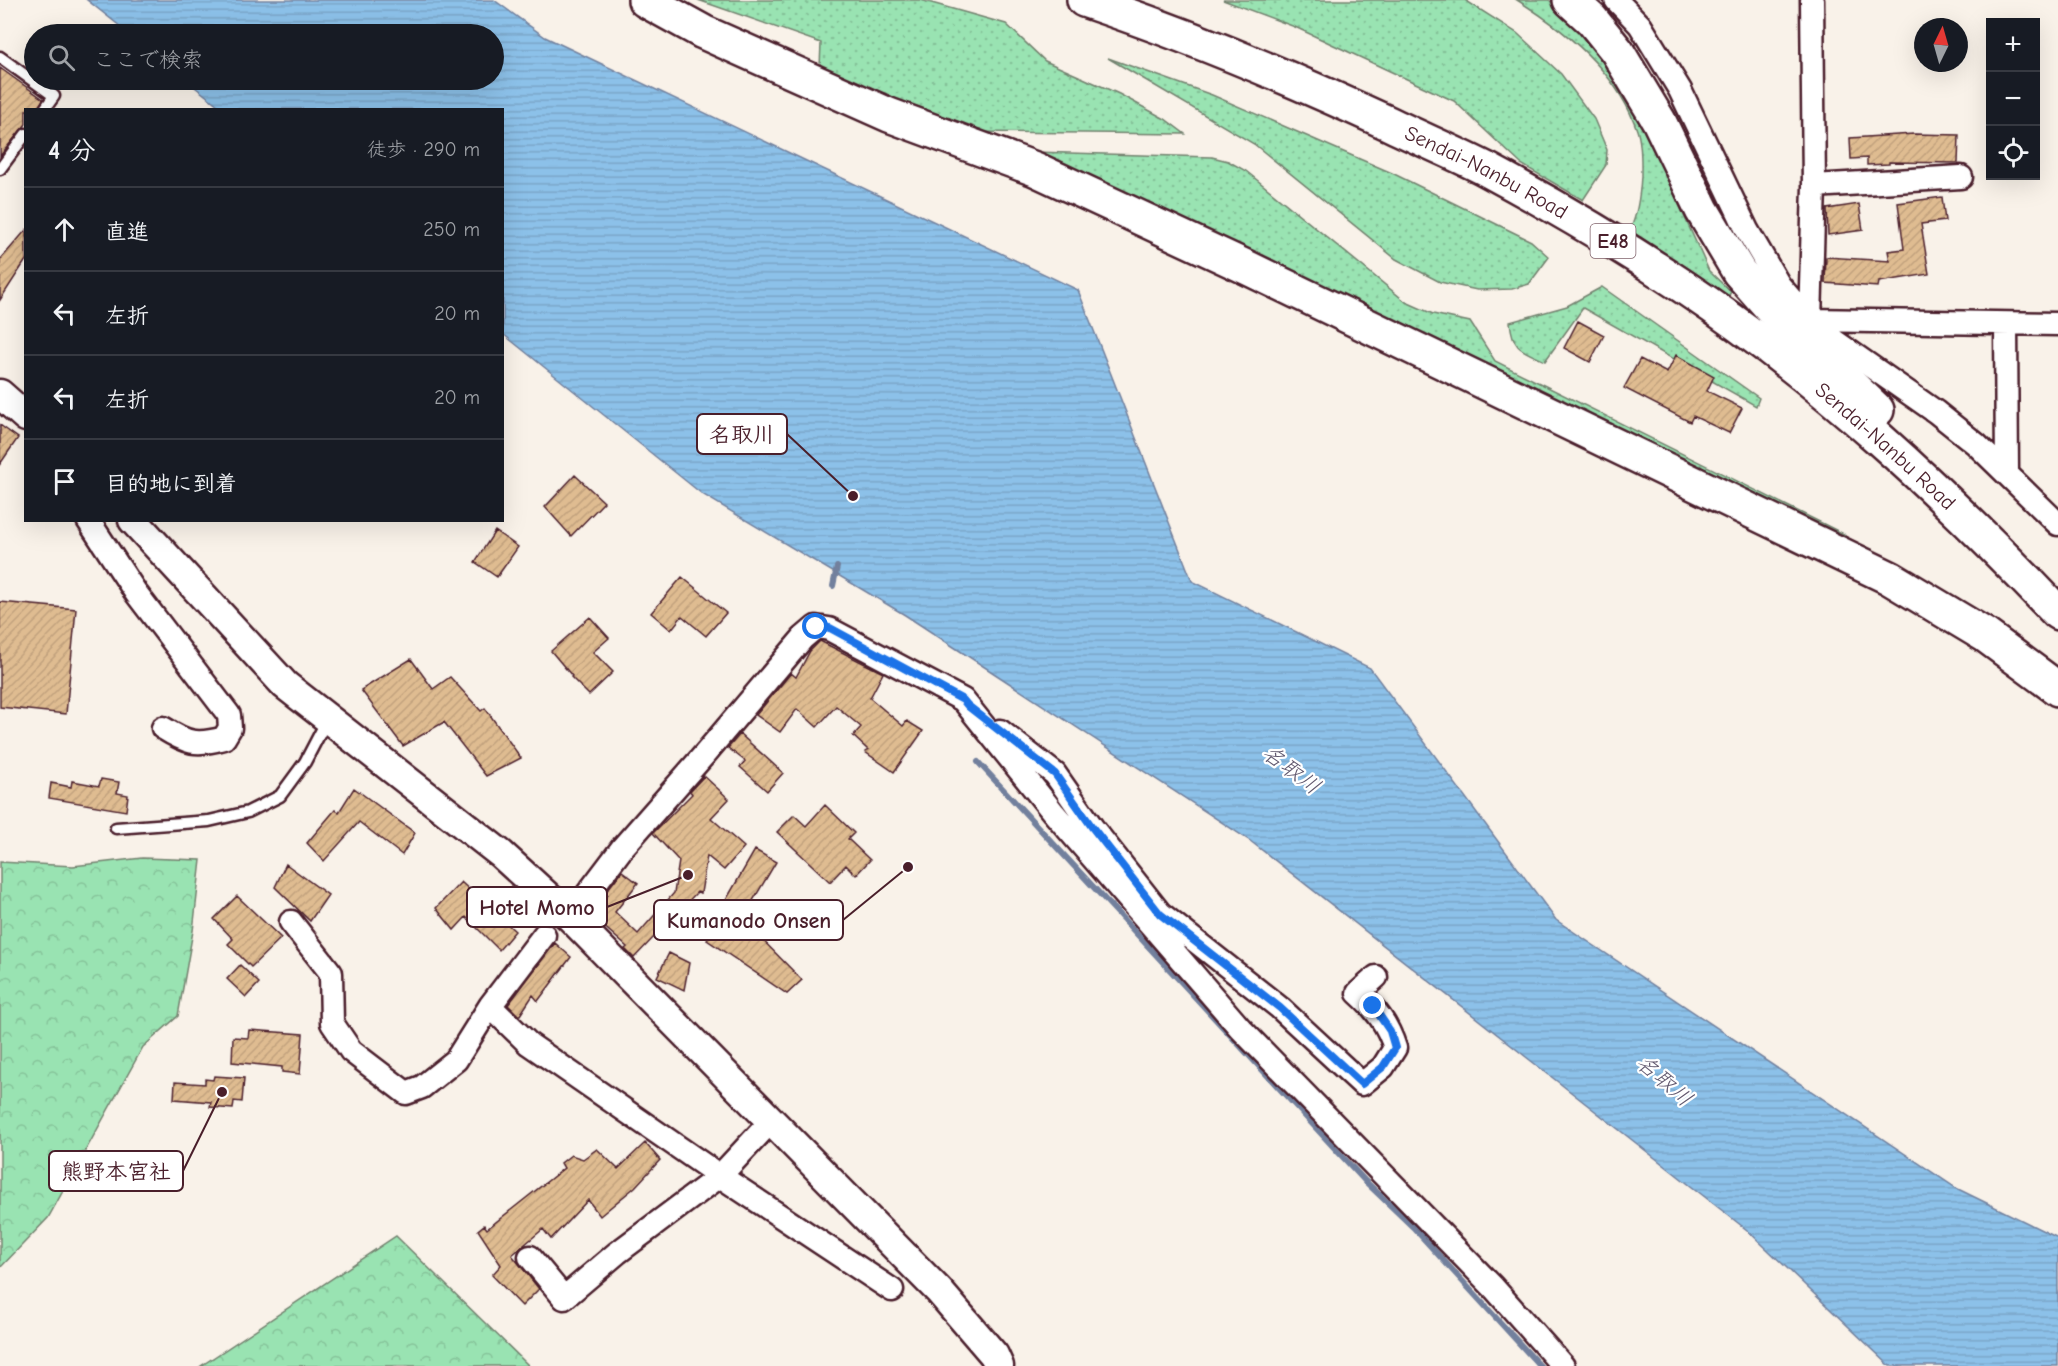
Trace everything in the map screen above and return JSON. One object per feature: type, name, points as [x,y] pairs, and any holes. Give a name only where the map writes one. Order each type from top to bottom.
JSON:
[{"type":"highway","points":[[645,0],[703,32],[889,115],[1035,168],[1890,578],[1984,635],[2058,689]]},
{"type":"highway","name":"Sendai-Nanbu Road","points":[[1084,0],[1157,24],[1302,83],[1487,170],[1599,233],[1685,288],[1768,347],[1857,419],[1995,546],[2058,613]]},
{"type":"highway","points":[[1570,0],[1592,20],[1617,51],[1659,121],[1702,210],[1739,272],[1779,317],[2010,537],[2058,587]]},
{"type":"street","points":[[1616,0],[1640,25],[1680,90],[1747,230],[1779,285],[1816,328],[1936,412],[1976,444],[2058,524]]},
{"type":"street","points":[[1810,320],[1814,186],[1812,0]]},
{"type":"street","points":[[1814,186],[1961,177]]},
{"type":"street","points":[[1810,320],[2058,324]]},
{"type":"street","points":[[2006,324],[2007,474]]},
{"type":"street","points":[[0,394],[24,415]]},
{"type":"street","points":[[89,522],[136,593],[229,715],[230,728],[224,738],[209,742],[184,741],[163,728]]},
{"type":"street","points":[[135,522],[285,685],[501,854],[570,917],[939,1291],[994,1355],[999,1366]]},
{"type":"street","points":[[570,917],[623,847],[704,755],[773,671],[816,627],[830,628],[963,700],[1053,812],[1240,1028],[1493,1287],[1563,1366]]},
{"type":"street","points":[[968,706],[1055,774],[1092,827],[1160,914],[1280,1008],[1362,1084],[1383,1067],[1395,1048],[1390,1031],[1373,1006],[1358,993],[1376,977]]},
{"type":"street","points":[[291,921],[331,973],[333,1023],[351,1051],[406,1093],[422,1087],[456,1060],[490,1006],[544,934]]},
{"type":"street","points":[[490,1006],[529,1044],[720,1176],[892,1290]]},
{"type":"street","points":[[530,1257],[564,1298],[617,1253],[720,1176],[772,1120]]},
{"type":"lane","points":[[0,57],[24,74]]},
{"type":"lane","points":[[45,108],[54,96],[46,90]]},
{"type":"lane","points":[[0,169],[24,137]]},
{"type":"lane","points":[[116,828],[209,821],[248,812],[280,796],[304,762],[328,718]]},
{"type":"green space","points":[[698,0],[921,0],[1006,24],[1045,61],[1119,94],[1165,119],[1185,134],[972,132],[820,67],[821,43]]},
{"type":"green space","points":[[1223,0],[1465,0],[1517,33],[1561,74],[1594,119],[1607,150],[1606,165],[1583,200],[1521,164],[1454,101],[1295,27]]},
{"type":"green space","points":[[1517,0],[1549,0],[1570,17],[1602,52],[1629,94],[1709,271],[1731,292],[1728,297],[1630,230],[1639,197],[1641,159],[1639,135],[1628,109],[1604,72],[1589,55],[1554,25]]},
{"type":"green space","points":[[1108,58],[1212,95],[1392,173],[1531,241],[1549,257],[1529,284],[1512,289],[1477,290],[1440,282],[1396,259],[1254,144]]},
{"type":"green space","points":[[1033,152],[1212,157],[1228,161],[1246,171],[1406,302],[1433,314],[1470,322],[1495,361],[1844,534],[1851,548]]},
{"type":"green space","points":[[1602,287],[1759,398],[1756,406],[1583,308],[1545,361],[1524,351],[1516,344],[1510,322],[1567,306]]},
{"type":"green space","points":[[142,858],[201,860],[193,931],[178,1016],[143,1047],[48,1218],[0,1268],[0,862],[73,866]]},
{"type":"green space","points":[[396,1236],[529,1366],[201,1366]]},
{"type":"water","points":[[87,0],[494,0],[545,37],[1078,290],[1192,581],[1370,668],[1556,920],[1956,1188],[2058,1238],[2058,1366],[1890,1366],[1747,1230],[1249,840],[905,615],[702,494],[504,335],[504,108],[222,108],[199,90],[504,90],[504,24],[117,24]]},
{"type":"building","points":[[0,68],[24,85],[24,90],[31,90],[43,99],[38,108],[24,108],[24,126],[0,156]]},
{"type":"building","points":[[1914,134],[1959,135],[1958,163],[1889,162],[1889,164],[1867,165],[1867,158],[1851,159],[1850,138]]},
{"type":"building","points":[[1942,197],[1945,221],[1921,224],[1929,274],[1879,282],[1878,287],[1825,283],[1826,257],[1890,261],[1888,251],[1904,249],[1898,203]]},
{"type":"building","points":[[1859,204],[1863,230],[1828,235],[1827,209]]},
{"type":"building","points":[[24,232],[24,263],[0,300],[0,260]]},
{"type":"building","points":[[1578,321],[1604,335],[1590,362],[1564,348]]},
{"type":"building","points":[[1676,355],[1714,376],[1707,391],[1742,408],[1729,433],[1693,416],[1690,422],[1624,388],[1640,359],[1667,373]]},
{"type":"building","points":[[0,425],[18,438],[0,464]]},
{"type":"building","points":[[575,475],[604,502],[571,536],[545,507]]},
{"type":"building","points":[[495,531],[518,547],[497,577],[475,562]]},
{"type":"building","points":[[682,577],[726,613],[706,636],[682,616],[671,630],[651,613]]},
{"type":"building","points":[[0,602],[76,609],[66,714],[0,707]]},
{"type":"building","points":[[590,617],[609,638],[593,652],[613,672],[589,695],[571,677],[551,651]]},
{"type":"building","points":[[820,641],[883,673],[870,698],[903,726],[907,721],[923,731],[894,772],[865,752],[868,750],[853,736],[861,727],[836,706],[817,727],[797,709],[780,732],[756,715],[791,673],[796,677],[810,651]]},
{"type":"building","points":[[411,659],[433,689],[450,677],[481,711],[485,708],[521,758],[486,776],[444,722],[403,746],[361,690]]},
{"type":"building","points":[[740,734],[783,773],[767,791],[740,767],[745,761],[728,748]]},
{"type":"building","points":[[704,776],[729,799],[711,818],[744,847],[724,870],[707,856],[701,893],[697,892],[634,958],[625,949],[627,947],[590,914],[608,895],[605,893],[622,871],[638,883],[615,912],[638,934],[674,893],[679,861],[653,833],[692,794],[690,791]]},
{"type":"building","points":[[101,779],[119,782],[117,793],[128,795],[126,811],[49,798],[51,783],[71,787],[72,781],[99,786]]},
{"type":"building","points":[[354,788],[415,833],[402,855],[359,822],[324,861],[307,843],[335,810],[339,812]]},
{"type":"building","points":[[825,805],[854,833],[848,839],[870,860],[856,875],[846,865],[830,882],[777,832],[794,815],[806,826]]},
{"type":"building","points":[[755,850],[776,862],[742,919],[802,980],[787,994],[707,940],[719,922],[715,919]]},
{"type":"building","points":[[286,864],[328,895],[310,921],[275,887]]},
{"type":"building","points":[[461,882],[515,931],[499,950],[466,917],[454,930],[436,908]]},
{"type":"building","points":[[237,896],[281,938],[251,967],[228,944],[233,939],[214,919]]},
{"type":"building","points":[[555,943],[571,957],[538,1001],[533,995],[518,1015],[508,1005]]},
{"type":"building","points":[[669,953],[689,963],[684,990],[657,977]]},
{"type":"building","points":[[240,965],[259,983],[246,997],[227,979]]},
{"type":"building","points":[[249,1030],[303,1034],[300,1074],[282,1072],[282,1067],[232,1062],[233,1037],[248,1038]]},
{"type":"building","points":[[214,1076],[244,1078],[242,1102],[234,1101],[233,1109],[210,1107],[211,1102],[174,1099],[175,1082],[205,1084],[205,1079],[213,1080]]},
{"type":"building","points":[[645,1143],[660,1160],[635,1187],[600,1216],[588,1200],[551,1239],[543,1229],[512,1255],[539,1289],[522,1306],[492,1275],[501,1265],[478,1230],[484,1225],[487,1229],[564,1168],[561,1163],[571,1155],[583,1159],[597,1149],[618,1169]]},
{"type":"waterway","points":[[833,586],[837,567]]},
{"type":"waterway","points":[[978,762],[1365,1181],[1413,1227],[1540,1366]]},
{"type":"place","name":"名取川","points":[[853,496]]},
{"type":"place","name":"Kumanodo Onsen","points":[[908,867]]},
{"type":"place","name":"Hotel Momo","points":[[688,875]]},
{"type":"place","name":"熊野本宮社","points":[[222,1092]]},
{"type":"route","points":[[816,627],[830,628],[963,700],[1055,774],[1092,827],[1160,914],[1280,1008],[1362,1084],[1383,1067],[1395,1048],[1390,1031],[1373,1006]]}]
